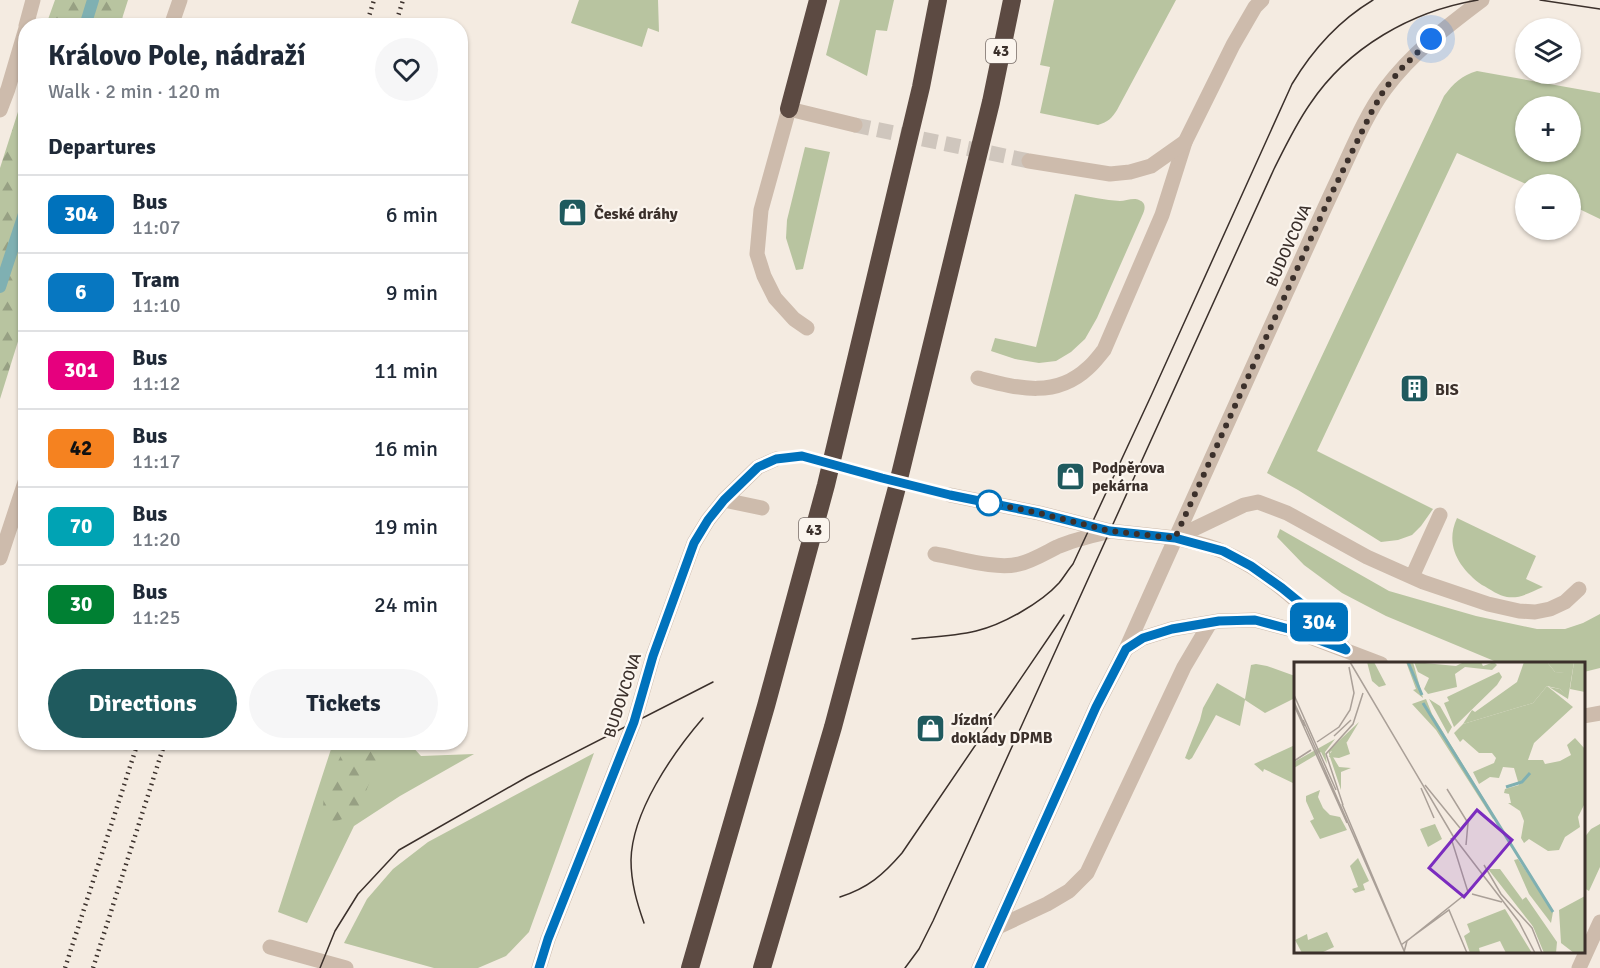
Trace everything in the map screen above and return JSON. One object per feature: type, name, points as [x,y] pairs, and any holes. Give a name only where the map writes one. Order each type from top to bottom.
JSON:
[{"type":"highway","points":[[789,109],[818,0]]},
{"type":"highway","name":"43","points":[[690,968],[766,706],[823,496],[921,87],[938,0]]},
{"type":"highway","name":"43","points":[[762,968],[833,727],[896,491],[991,102],[1012,0]]},
{"type":"street","points":[[28,18],[33,0]]},
{"type":"street","points":[[174,18],[180,0]]},
{"type":"street","points":[[978,378],[1020,388],[1045,389],[1067,382],[1088,369],[1104,350],[1162,215],[1185,142],[1233,45],[1262,0]]},
{"type":"street","name":"BUDOVCOVA","points":[[979,968],[1096,707],[1126,649],[1328,201],[1371,113],[1384,90],[1420,49],[1482,0]]},
{"type":"street","points":[[0,110],[18,55]]},
{"type":"street","points":[[807,328],[794,319],[775,297],[764,276],[757,254],[760,210],[789,109],[855,125]]},
{"type":"street","points":[[1029,161],[1110,174],[1130,172],[1151,166],[1185,142]]},
{"type":"street","name":"BUDOVCOVA","points":[[539,968],[548,939],[634,722],[653,656],[694,543],[724,500],[758,467],[776,459]]},
{"type":"street","points":[[950,495],[1039,513],[1110,531],[1175,538],[1223,551],[1251,566],[1282,588],[1304,606],[1346,650]]},
{"type":"street","points":[[724,500],[762,508]]},
{"type":"street","points":[[1175,538],[1244,505],[1258,502],[1287,513],[1367,557],[1423,582],[1488,604],[1535,612],[1550,609],[1565,602],[1579,589]]},
{"type":"street","points":[[0,558],[18,503]]},
{"type":"street","points":[[1412,577],[1440,515]]},
{"type":"street","points":[[935,554],[1002,566],[1019,564],[1068,543],[1110,531]]},
{"type":"street","points":[[1126,649],[1143,638],[1172,629],[1219,621],[1255,620],[1271,623],[1378,662]]},
{"type":"street","points":[[998,927],[1069,891],[1087,873],[1184,667],[1210,623]]},
{"type":"street","points":[[1585,716],[1600,713]]},
{"type":"street","points":[[1579,968],[1600,922]]},
{"type":"street","points":[[270,947],[321,965],[346,968]]},
{"type":"green space","points":[[55,0],[128,0],[122,18],[49,18]]},
{"type":"green space","points":[[579,0],[658,0],[659,32],[648,28],[642,47],[571,23]]},
{"type":"green space","points":[[840,0],[894,0],[887,31],[876,30],[867,76],[826,55]]},
{"type":"green space","points":[[1054,0],[1176,0],[1117,110],[1101,124],[1040,113],[1050,67],[1040,65]]},
{"type":"green space","points":[[1477,71],[1515,78],[1515,84],[1550,84],[1600,93],[1600,219],[1581,210],[1581,174],[1515,174],[1515,179],[1457,153],[1317,451],[1433,509],[1412,535],[1381,542],[1267,473],[1444,96],[1458,80]]},
{"type":"green space","points":[[18,112],[18,341],[0,399],[0,168]]},
{"type":"green space","points":[[805,147],[830,152],[803,269],[796,270],[786,238],[787,220]]},
{"type":"green space","points":[[1075,194],[1114,201],[1137,199],[1142,201],[1145,207],[1097,318],[1085,339],[1071,352],[1056,361],[1039,363],[1015,359],[991,351],[995,338],[1036,347]]},
{"type":"green space","points":[[1457,518],[1536,556],[1526,579],[1543,587],[1521,596],[1507,597],[1494,592],[1474,579],[1461,564],[1453,547],[1453,528]]},
{"type":"green space","points":[[1280,529],[1389,591],[1476,616],[1537,629],[1565,629],[1600,614],[1600,668],[1585,672],[1585,662],[1497,662],[1386,616],[1342,593],[1304,565],[1277,537]]},
{"type":"green space","points":[[1251,665],[1267,666],[1294,676],[1294,698],[1265,713],[1245,700],[1240,726],[1216,715],[1192,758],[1189,760],[1185,758],[1203,708],[1217,683],[1245,699]]},
{"type":"green space","points":[[1294,745],[1294,784],[1264,769],[1263,772],[1254,764]]},
{"type":"green space","points":[[331,750],[415,750],[421,756],[474,754],[400,796],[354,826],[307,923],[278,912]]},
{"type":"green space","points":[[382,750],[357,814],[322,826],[324,791],[343,751]]},
{"type":"green space","points":[[594,753],[529,932],[506,956],[478,968],[434,968],[344,943],[367,899],[393,869],[428,842]]},
{"type":"green space","points":[[1600,824],[1600,867],[1589,891],[1585,889],[1585,837],[1591,829]]},
{"type":"waterway","points":[[87,18],[93,0]]},
{"type":"waterway","points":[[0,287],[18,232]]},
{"type":"tunnel","points":[[855,125],[1029,161]]},
{"type":"tram line","points":[[912,639],[968,633],[1009,618],[1051,591],[1073,564],[1292,84],[1327,37],[1360,8],[1373,0]]},
{"type":"tram line","points":[[905,968],[919,949],[933,921],[1274,169],[1300,119],[1325,84],[1362,49],[1406,23],[1429,13],[1478,0]]},
{"type":"tram line","points":[[1540,0],[1600,9]]},
{"type":"tram line","points":[[840,897],[874,880],[902,853],[1064,615]]},
{"type":"tram line","points":[[320,968],[335,931],[358,894],[399,850],[527,777],[713,682]]},
{"type":"tram line","points":[[644,923],[635,893],[631,868],[633,842],[638,823],[646,803],[667,766],[703,718]]},
{"type":"railway","points":[[368,18],[374,0]]},
{"type":"railway","points":[[397,18],[403,0]]},
{"type":"railway","points":[[65,968],[135,750]]},
{"type":"railway","points":[[93,968],[162,750]]},
{"type":"bus line","name":"304","points":[[539,968],[548,939],[634,722],[653,656],[694,543],[724,500],[758,467],[776,459],[802,456],[950,495],[1039,513],[1110,531],[1175,538],[1223,551],[1251,566],[1282,588],[1304,606],[1346,650],[1271,623],[1255,620],[1219,621],[1172,629],[1143,638],[1126,649],[1096,707],[979,968]]},
{"type":"place","name":"České dráhy","points":[[573,213]]},
{"type":"place","name":"BIS","points":[[1414,389]]},
{"type":"place","name":"Podpěrova pekárna","points":[[1071,476]]},
{"type":"place","name":"Jízdní doklady DPMB","points":[[930,728]]},
{"type":"route","points":[[989,503],[1110,531],[1175,538],[1346,160],[1384,90],[1431,39]]}]
